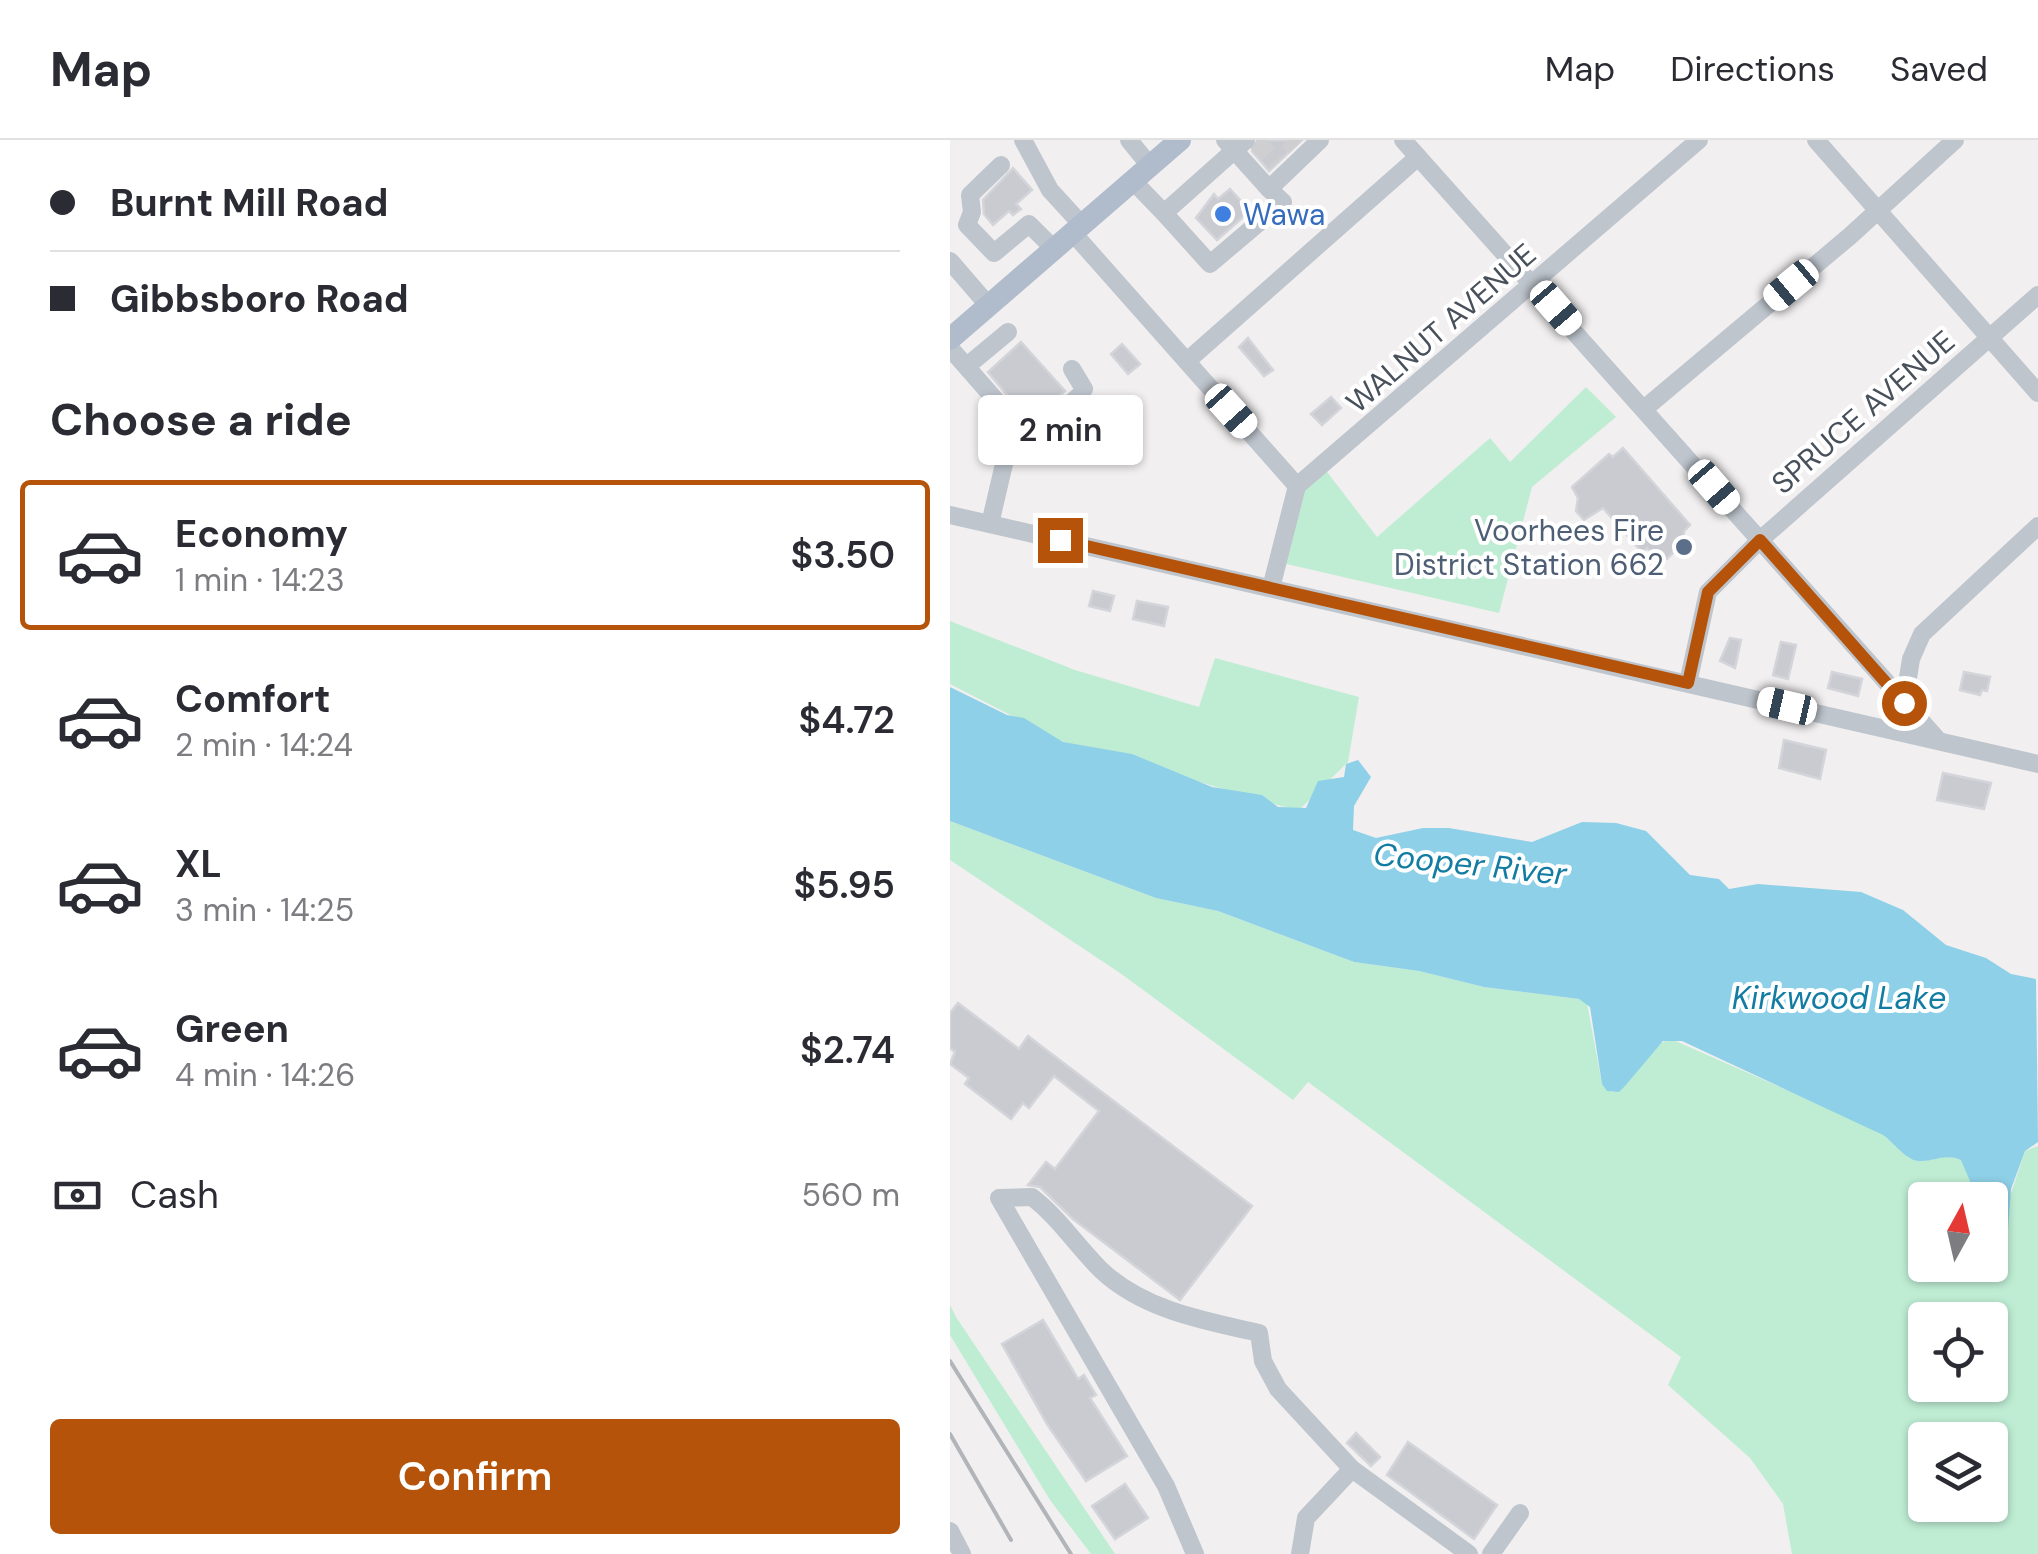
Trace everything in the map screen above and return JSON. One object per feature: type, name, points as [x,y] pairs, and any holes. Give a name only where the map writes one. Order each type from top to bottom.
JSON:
[{"type":"main road","points":[[950,339],[1180,140]]},
{"type":"street","points":[[1023,140],[1050,190],[1078,229],[1296,486],[1271,588]]},
{"type":"street","points":[[1129,140],[1164,213],[1210,264],[1283,202],[1235,144],[1164,213]]},
{"type":"street","points":[[1270,189],[1282,168],[1300,151],[1320,140]]},
{"type":"street","points":[[1403,140],[1938,740]]},
{"type":"street","name":"WALNUT AVENUE","points":[[1296,486],[1699,140]]},
{"type":"street","points":[[1816,140],[2038,393]]},
{"type":"street","points":[[1644,408],[1878,211],[1955,140]]},
{"type":"street","points":[[1187,361],[1418,157]]},
{"type":"street","points":[[1001,165],[970,195],[972,212],[967,225],[994,253],[1029,224],[1054,249]]},
{"type":"street","points":[[950,261],[988,304]]},
{"type":"street","name":"SPRUCE AVENUE","points":[[1688,683],[1708,592],[1760,540],[2038,295]]},
{"type":"street","points":[[967,366],[1008,332]]},
{"type":"street","points":[[950,348],[1009,414],[1013,430],[990,524]]},
{"type":"street","points":[[1013,430],[1038,431],[1080,395],[1084,389],[1072,369]]},
{"type":"street","points":[[950,515],[2038,764]]},
{"type":"street","points":[[1904,703],[1912,659],[1922,634],[2038,526]]},
{"type":"street","points":[[1194,1554],[1166,1486],[999,1198],[1032,1197],[1060,1219],[1066,1232],[1104,1273],[1126,1288],[1184,1316],[1259,1334],[1263,1360],[1278,1389],[1352,1469],[1469,1554]]},
{"type":"street","points":[[1300,1554],[1306,1518],[1352,1469]]},
{"type":"street","points":[[1491,1554],[1520,1513]]},
{"type":"street","points":[[951,1534],[962,1554]]},
{"type":"green space","points":[[1586,387],[1616,417],[1532,487],[1499,613],[1278,562],[1295,492],[1321,464],[1377,537],[1490,438],[1510,462]]},
{"type":"green space","points":[[950,621],[1075,670],[1199,707],[1215,658],[1359,697],[1348,762],[1298,811],[1063,742],[950,684]]},
{"type":"green space","points":[[950,821],[1156,898],[1218,911],[1354,962],[1419,971],[1484,987],[1579,999],[1587,1003],[1602,1084],[1612,1092],[1628,1081],[1653,1050],[1671,1039],[1848,1117],[1883,1135],[1909,1158],[1917,1161],[1941,1155],[1962,1160],[1972,1182],[1908,1182],[1908,1282],[2008,1282],[2008,1203],[2025,1151],[2038,1146],[2038,1554],[1792,1554],[1783,1504],[1750,1458],[1668,1385],[1681,1357],[1308,1082],[1293,1100],[1120,973],[950,860]]},
{"type":"green space","points":[[950,1305],[1115,1554],[1091,1554],[1050,1500],[950,1335]]},
{"type":"water","name":"Kirkwood Lake","points":[[950,687],[1007,715],[1024,718],[1063,742],[1132,754],[1212,787],[1262,795],[1278,807],[1306,808],[1318,781],[1344,777],[1346,764],[1358,760],[1371,777],[1354,806],[1353,830],[1376,838],[1423,828],[1449,828],[1532,842],[1582,822],[1616,823],[1646,831],[1690,875],[1719,879],[1729,889],[1758,884],[1861,892],[1903,910],[1946,945],[1986,958],[2011,974],[2036,979],[2038,1142],[2025,1151],[2011,1189],[2008,1230],[2008,1182],[1970,1182],[1961,1160],[1949,1157],[1913,1160],[1883,1135],[1682,1041],[1663,1041],[1619,1092],[1607,1091],[1602,1084],[1590,1007],[1579,999],[1484,987],[1419,971],[1354,962],[1218,911],[1156,898],[950,821]]},
{"type":"building","name":"Wawa","points":[[1258,140],[1302,140],[1269,171],[1252,151]]},
{"type":"building","points":[[1013,168],[1032,190],[1016,204],[1021,209],[1013,215],[1009,211],[993,225],[984,214],[983,200]]},
{"type":"building","name":"Wawa","points":[[1230,189],[1250,211],[1217,240],[1196,218],[1214,194],[1218,199]]},
{"type":"building","points":[[1248,338],[1273,370],[1264,376],[1239,347]]},
{"type":"building","points":[[1021,342],[1065,391],[1034,418],[1026,418],[988,372]]},
{"type":"building","points":[[1122,344],[1140,364],[1128,374],[1111,354]]},
{"type":"building","points":[[1331,397],[1341,408],[1322,425],[1311,414]]},
{"type":"building","points":[[1623,448],[1690,525],[1684,531],[1683,543],[1667,559],[1655,557],[1647,548],[1642,552],[1603,508],[1584,520],[1576,511],[1578,498],[1572,487],[1609,454],[1613,457]]},
{"type":"building","points":[[1093,591],[1114,596],[1110,611],[1089,606]]},
{"type":"building","points":[[1137,601],[1168,607],[1164,626],[1133,619]]},
{"type":"building","points":[[1730,638],[1741,640],[1735,668],[1720,661]]},
{"type":"building","points":[[1781,642],[1796,645],[1788,679],[1773,675]]},
{"type":"building","points":[[1832,672],[1862,679],[1858,696],[1828,688]]},
{"type":"building","points":[[1964,672],[1990,677],[1987,691],[1982,690],[1980,695],[1960,690]]},
{"type":"building","points":[[1784,740],[1826,750],[1820,779],[1779,768]]},
{"type":"building","points":[[1943,773],[1991,783],[1984,809],[1937,800]]},
{"type":"building","points":[[958,1003],[1019,1049],[1028,1036],[1252,1206],[1180,1300],[1073,1219],[1040,1187],[1028,1185],[1046,1162],[1055,1169],[1099,1111],[1054,1076],[1029,1108],[1023,1103],[1011,1119],[965,1084],[969,1078],[950,1064],[955,1052],[950,1048],[950,1013]]},
{"type":"building","points":[[1043,1320],[1078,1379],[1084,1375],[1096,1395],[1090,1398],[1127,1456],[1086,1481],[1047,1424],[1002,1344]]},
{"type":"building","points":[[1356,1433],[1380,1457],[1371,1466],[1347,1443]]},
{"type":"building","points":[[1408,1442],[1497,1505],[1474,1539],[1387,1475]]},
{"type":"building","points":[[1125,1484],[1148,1518],[1115,1539],[1092,1506]]},
{"type":"tunnel","points":[[1288,140],[1295,147]]},
{"type":"tunnel","points":[[1256,141],[1277,163]]},
{"type":"railway","points":[[950,1361],[1071,1554]]},
{"type":"railway","points":[[950,1434],[1011,1540]]},
{"type":"place","name":"Wawa","points":[[1223,214]]},
{"type":"place","name":"Voorhees Fire District Station 662","points":[[1684,547]]},
{"type":"route","points":[[1060,540],[1688,683],[1708,592],[1760,540],[1904,703]]},
{"type":"water label","name":"Cooper River","points":[[1470,864]]}]
